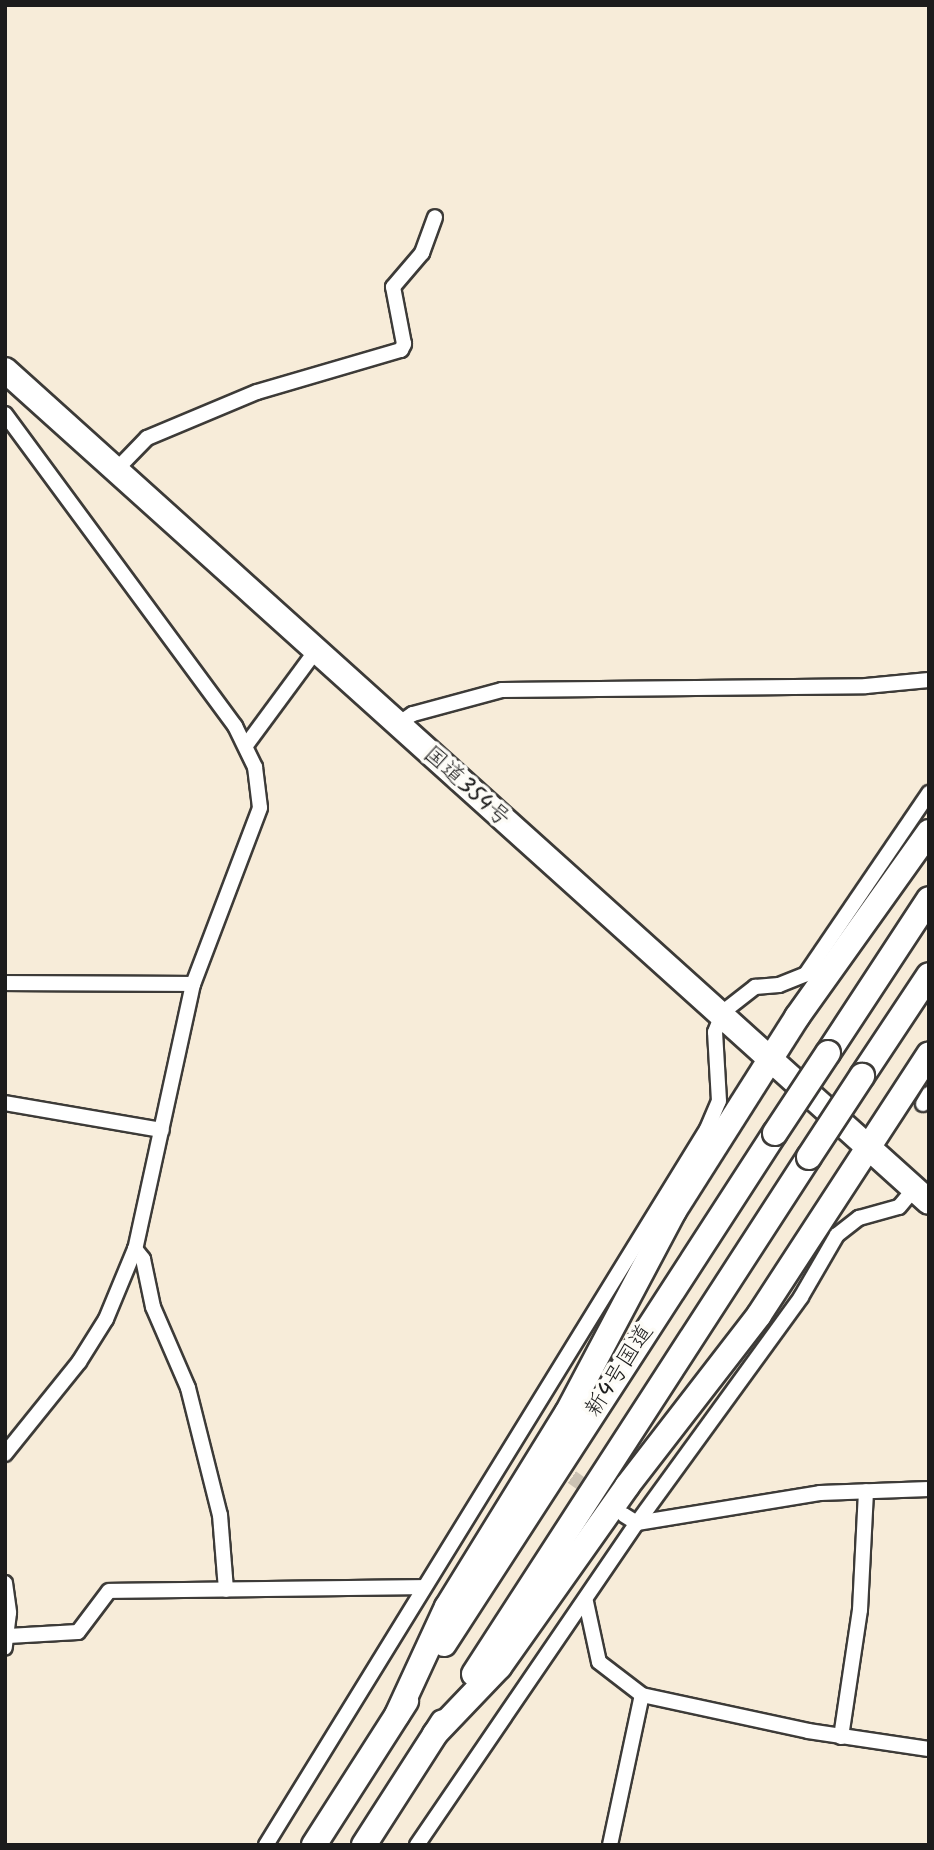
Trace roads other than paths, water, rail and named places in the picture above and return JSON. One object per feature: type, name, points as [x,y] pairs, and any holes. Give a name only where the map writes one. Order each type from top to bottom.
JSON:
[{"type":"highway","name":"国道354号","points":[[5,370],[317,649],[397,725],[773,1056],[922,1195]]},
{"type":"highway","points":[[397,1715],[447,1607],[567,1413],[674,1211],[773,1056],[929,832]]},
{"type":"highway","name":"新4号国道","points":[[314,1845],[929,899]]},
{"type":"highway","name":"新4号国道","points":[[364,1845],[929,975]]},
{"type":"highway","points":[[435,1734],[499,1667],[627,1486],[759,1315],[872,1146],[929,1054]]},
{"type":"street","points":[[117,469],[147,438],[231,403],[401,350],[404,344],[393,287],[422,253],[435,216]]},
{"type":"street","points":[[5,414],[247,744],[260,784],[260,808],[193,984],[135,1249],[106,1319],[79,1362],[5,1454]]},
{"type":"street","points":[[247,744],[317,649]]},
{"type":"street","points":[[397,725],[414,714],[502,690],[866,686],[929,680]]},
{"type":"street","points":[[266,1845],[423,1587],[526,1443],[716,1113],[720,1090],[715,1032],[723,1012],[755,987],[787,983],[806,974],[929,793]]},
{"type":"street","points":[[5,983],[193,984]]},
{"type":"street","points":[[5,1102],[162,1130]]},
{"type":"street","points":[[417,1845],[586,1602],[631,1519],[802,1297],[836,1235],[859,1218],[899,1207],[922,1195]]},
{"type":"street","points":[[135,1249],[143,1259],[153,1307],[188,1388],[220,1515],[226,1590]]},
{"type":"street","points":[[631,1519],[820,1493],[929,1489]]},
{"type":"street","points":[[841,1737],[860,1610],[866,1492]]},
{"type":"street","points":[[5,1583],[7,1642],[78,1633],[109,1591],[423,1587]]},
{"type":"street","points":[[586,1602],[598,1662],[642,1695],[841,1737],[929,1749]]},
{"type":"street","points":[[610,1845],[642,1695]]},
{"type":"tunnel","points":[[555,1465],[618,1510]]}]
